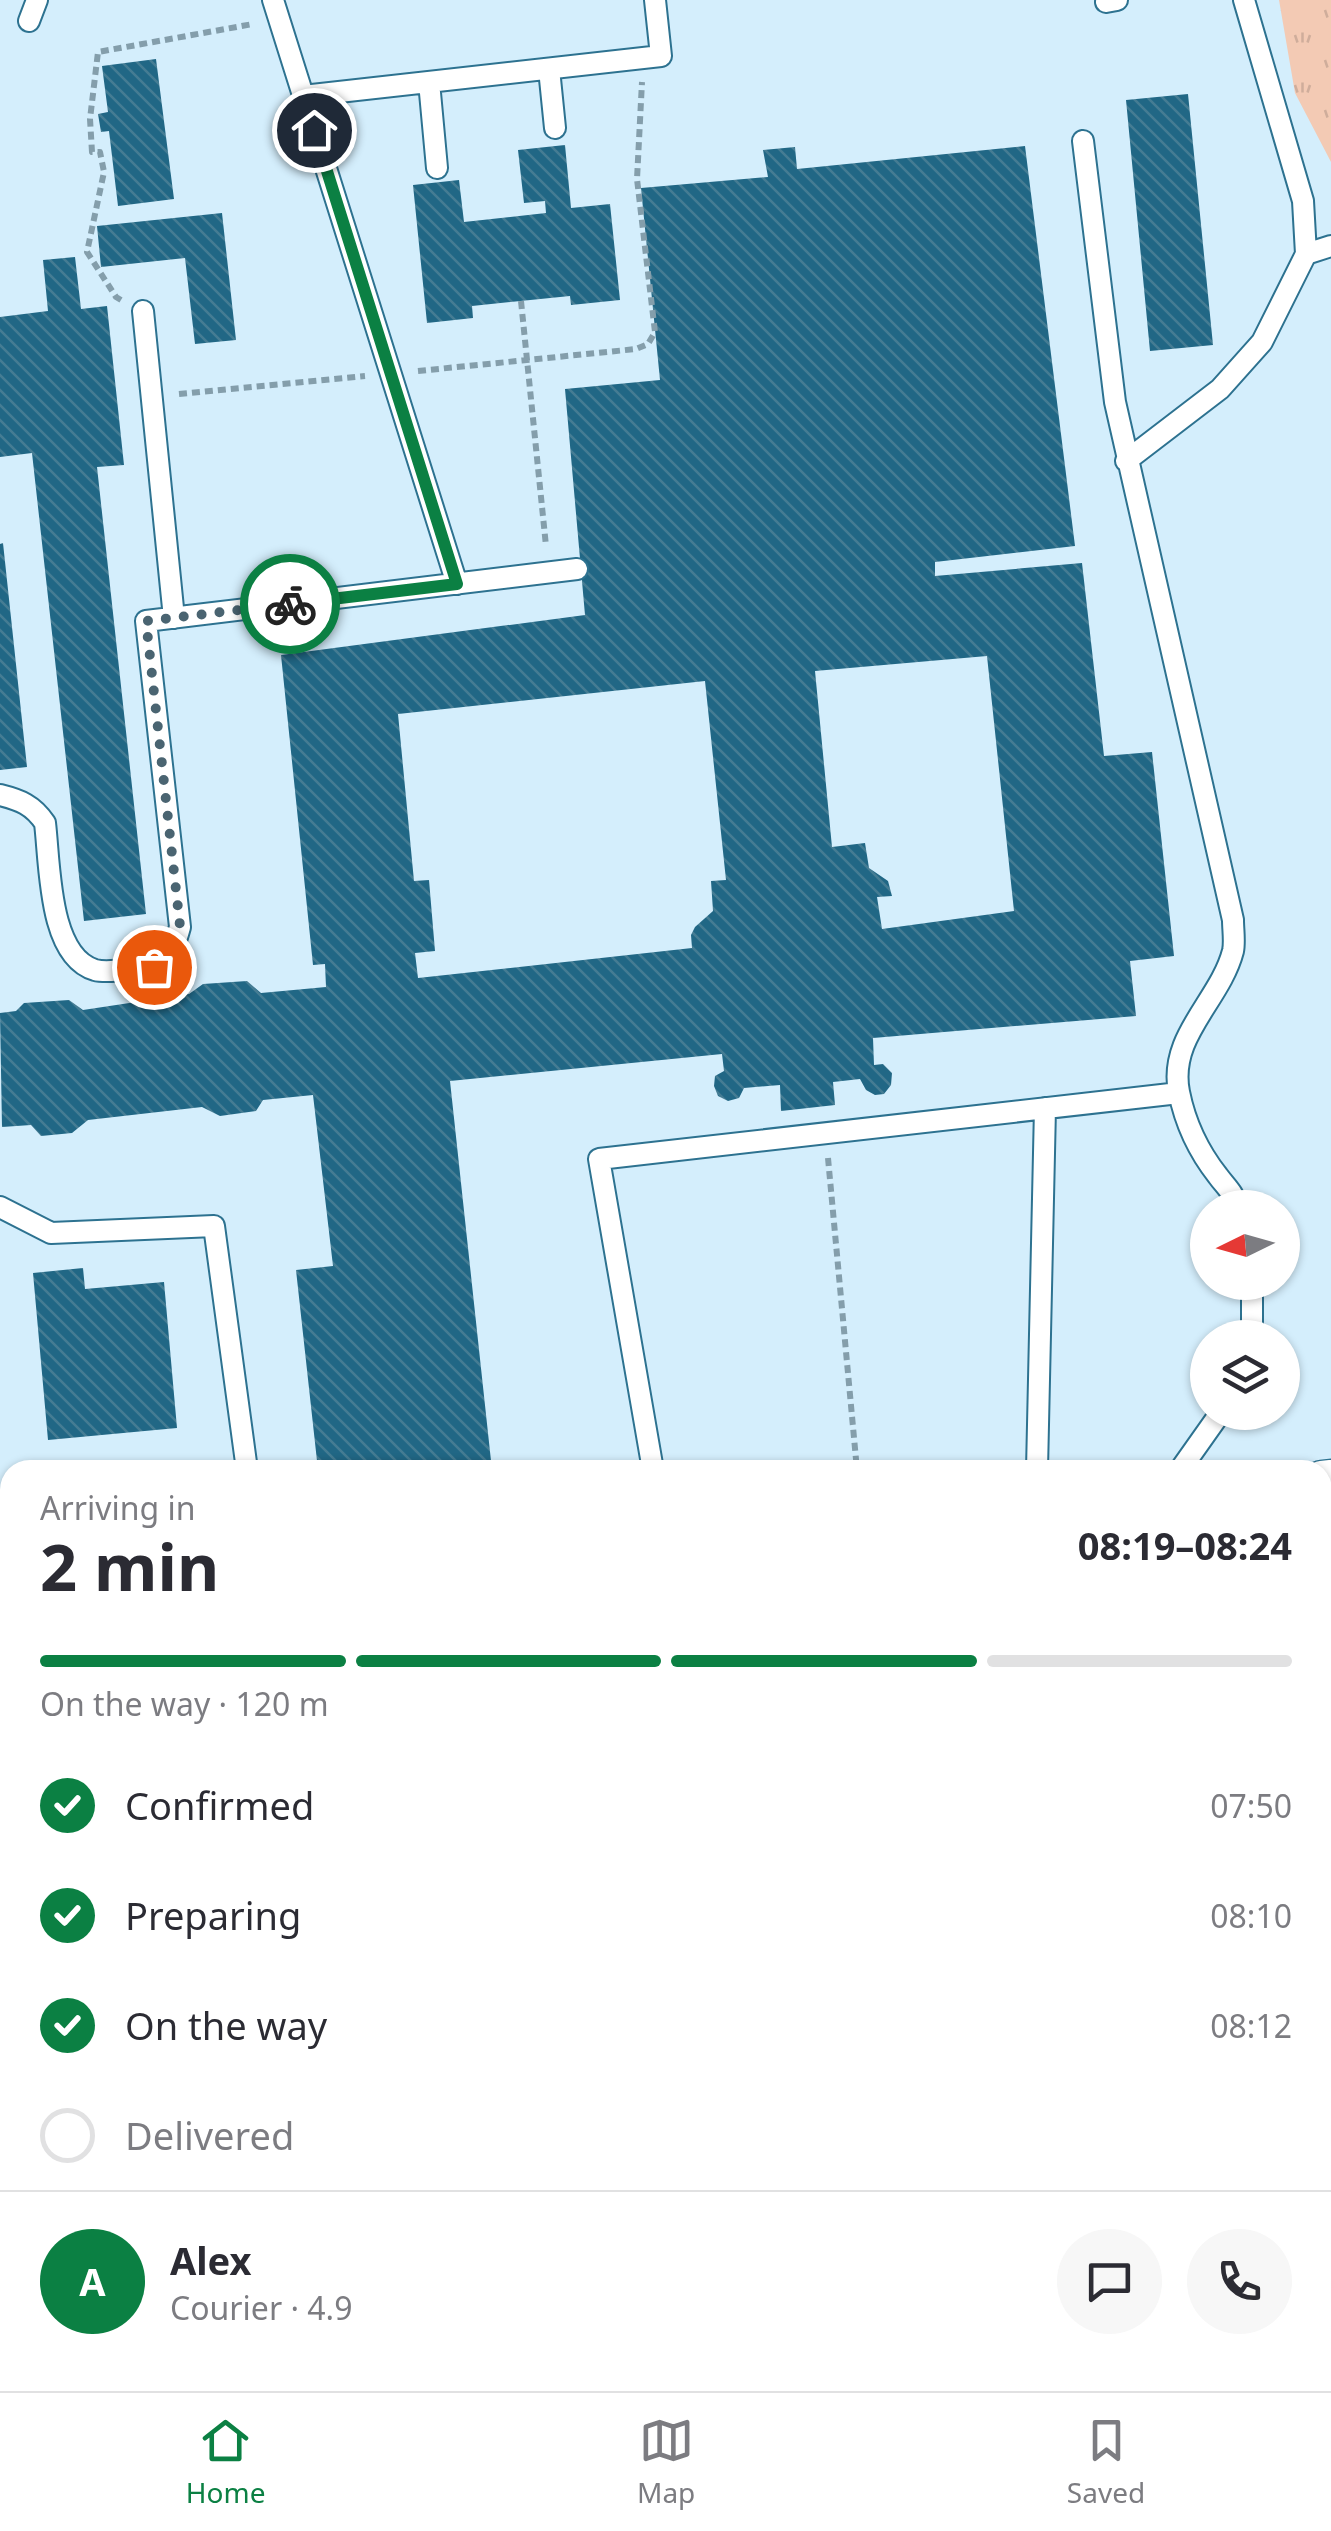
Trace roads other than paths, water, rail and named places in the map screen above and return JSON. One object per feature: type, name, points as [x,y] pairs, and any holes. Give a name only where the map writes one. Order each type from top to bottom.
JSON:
[{"type":"lane","points":[[29,21],[37,0]]},
{"type":"lane","points":[[303,96],[661,56],[655,0]]},
{"type":"lane","points":[[1126,462],[1220,389],[1262,342],[1306,254],[1303,201],[1244,0]]},
{"type":"lane","points":[[276,10],[457,584]]},
{"type":"lane","points":[[549,69],[554,128]]},
{"type":"lane","points":[[429,82],[437,168]]},
{"type":"lane","points":[[1084,141],[1115,402],[1126,462],[1232,920],[1234,948],[1217,988],[1190,1028],[1180,1051],[1177,1072],[1179,1094],[1197,1144],[1231,1190]]},
{"type":"lane","points":[[1306,254],[1331,246]]},
{"type":"lane","points":[[142,311],[174,618]]},
{"type":"lane","points":[[0,795],[22,801],[36,810],[45,823],[59,932],[72,954],[96,970],[154,967],[173,952],[180,926],[146,621],[577,569]]},
{"type":"lane","points":[[651,1460],[599,1159],[1179,1094]]},
{"type":"lane","points":[[1038,1460],[1045,1108]]},
{"type":"lane","points":[[0,1207],[51,1233],[214,1226],[246,1460]]},
{"type":"lane","points":[[1187,1460],[1208,1430]]}]
